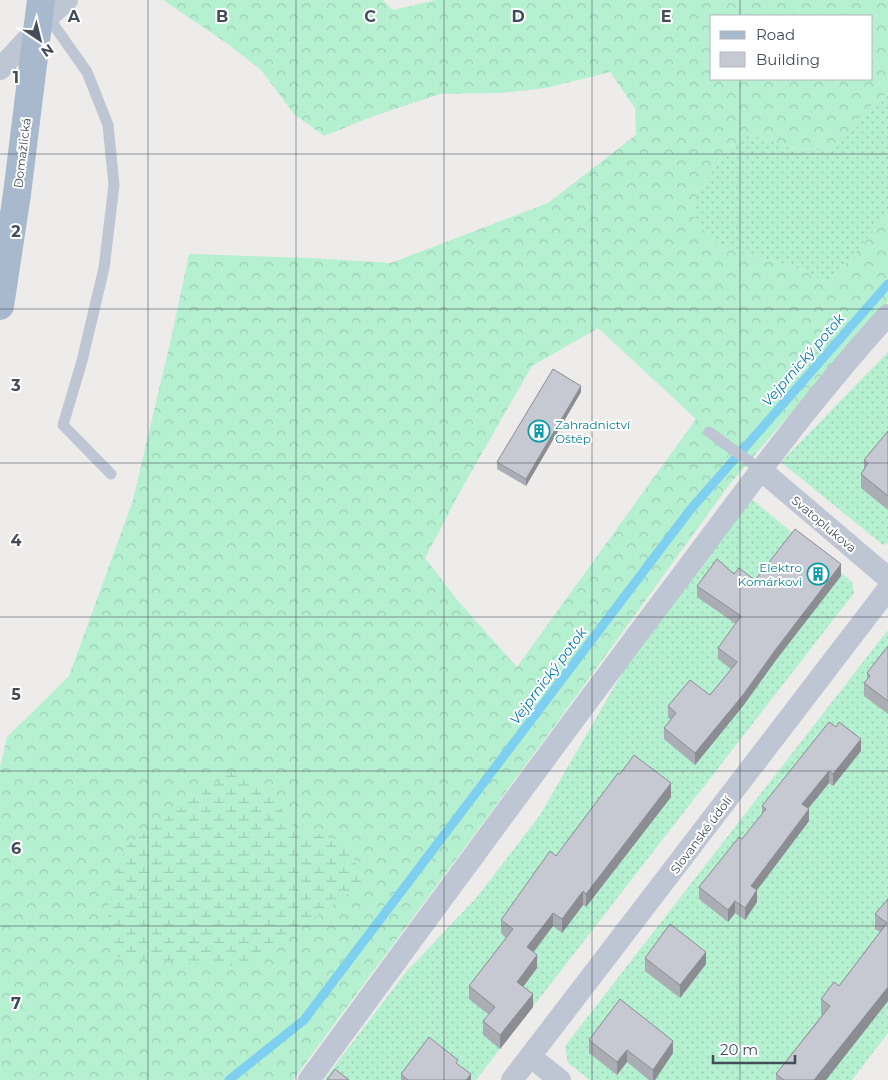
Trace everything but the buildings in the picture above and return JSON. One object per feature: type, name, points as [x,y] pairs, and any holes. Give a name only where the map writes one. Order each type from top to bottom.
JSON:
[{"type":"main road","name":"Domažlická","points":[[0,306],[44,9]]},
{"type":"street","points":[[0,69],[44,9],[67,0]]},
{"type":"street","points":[[309,1080],[757,467],[854,352],[888,315]]},
{"type":"street","name":"Svatoplukova","points":[[757,467],[888,578]]},
{"type":"street","name":"Slovanské údolí","points":[[512,1080],[888,589]]},
{"type":"street","points":[[531,1057],[560,1080]]},
{"type":"lane","points":[[44,9],[87,72],[108,125],[114,185],[104,268],[82,362],[63,425],[111,474]]},
{"type":"lane","points":[[709,432],[757,467]]},
{"type":"green space","points":[[163,0],[383,0],[393,10],[436,0],[888,0],[888,93],[867,109],[835,151],[796,149],[750,134],[726,150],[697,194],[714,242],[746,254],[795,267],[829,283],[888,214],[888,301],[729,485],[564,713],[293,1080],[0,1080],[0,767],[7,737],[69,676],[133,500],[189,254],[391,263],[548,203],[636,135],[635,108],[610,72],[546,88],[501,93],[440,94],[374,116],[324,136],[294,114],[261,70],[225,42]],"holes":[[[598,328],[696,419],[517,667],[458,601],[425,558],[462,488],[532,366]]]},
{"type":"green space","points":[[888,93],[888,214],[829,283],[795,267],[746,254],[714,242],[694,220],[697,194],[726,150],[750,134],[796,149],[834,151],[867,109]]},
{"type":"green space","points":[[888,352],[888,543],[883,545],[781,462]]},
{"type":"green space","points":[[749,497],[852,582],[854,593],[476,1080],[324,1080],[406,972],[477,897],[540,815],[636,649]]},
{"type":"green space","points":[[887,631],[888,1033],[852,1080],[590,1080],[568,1063],[565,1046]]},
{"type":"green space","points":[[232,771],[270,793],[294,827],[347,843],[364,882],[247,967],[117,957],[107,911],[125,847]]},
{"type":"waterway","name":"Vejprnický potok","points":[[229,1080],[304,1020],[690,510],[888,284]]},
{"type":"place","name":"Zahradnictví Oštěp","points":[[539,431]]},
{"type":"place","name":"Elektro Komárkovi","points":[[818,574]]}]
